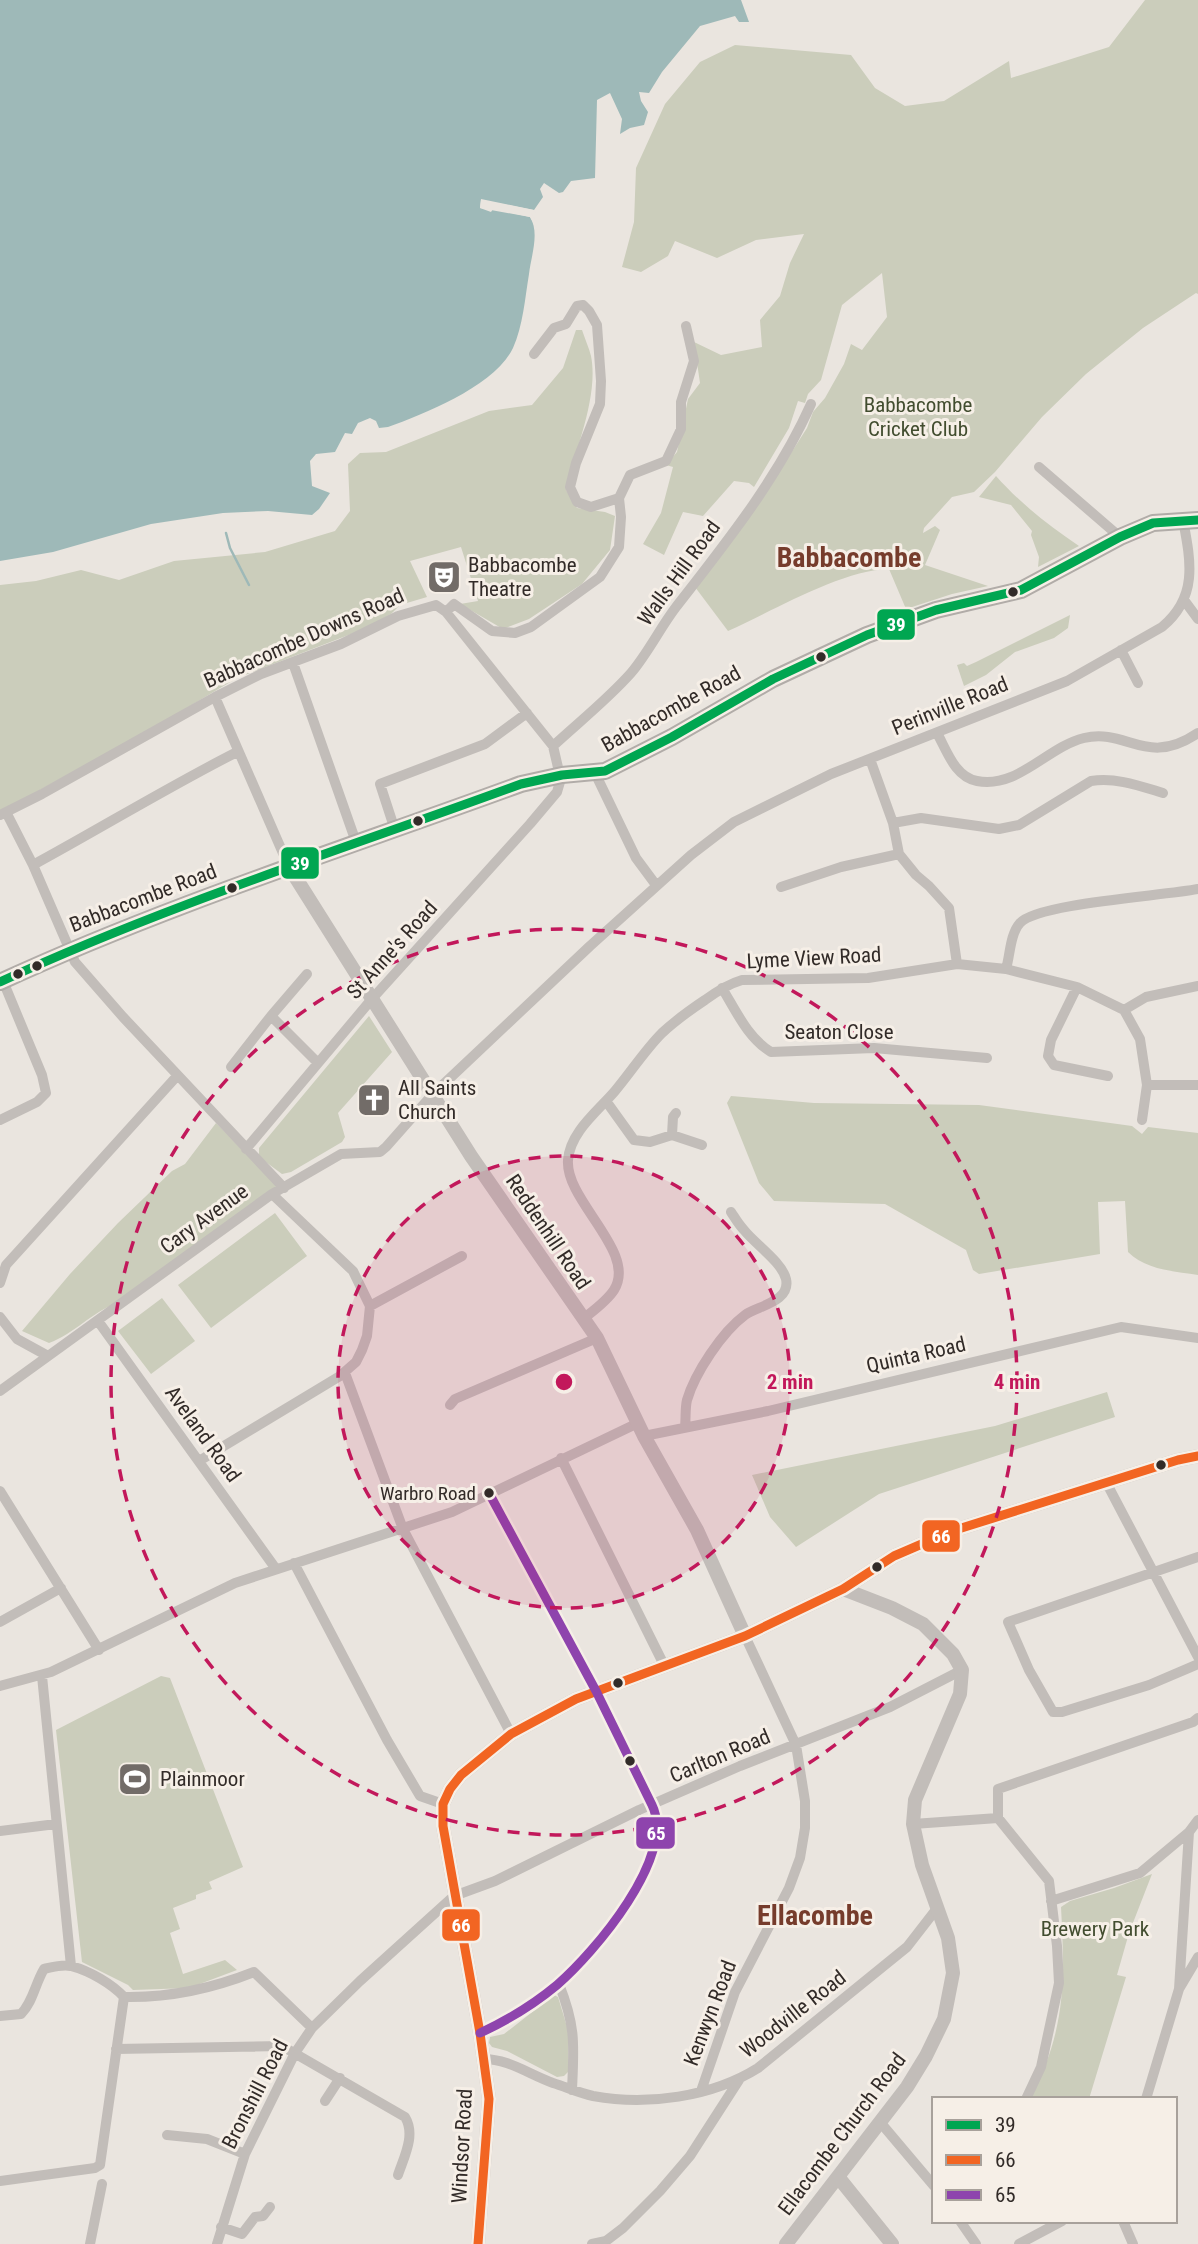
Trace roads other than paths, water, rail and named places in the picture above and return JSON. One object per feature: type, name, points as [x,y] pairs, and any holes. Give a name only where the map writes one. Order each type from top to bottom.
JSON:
[{"type":"main road","name":"Babbacombe Road","points":[[2,981],[70,950],[356,842],[521,784],[605,771],[820,655],[936,610],[1021,590],[1120,537],[1153,523],[1191,520]]},
{"type":"street","points":[[534,354],[554,328],[566,324],[577,306],[583,305],[589,311],[597,324],[600,404],[576,463],[570,487],[577,502],[591,507],[620,498],[630,475],[666,461],[681,429],[681,402],[694,361],[686,326]]},
{"type":"street","name":"Walls Hill Road","points":[[553,746],[632,672],[675,608],[764,488],[802,425],[811,404]]},
{"type":"street","points":[[1039,467],[1120,537]]},
{"type":"street","name":"Babbacombe Downs Road","points":[[3,814],[261,674],[341,644],[398,616],[426,606],[436,605],[446,612],[454,604],[492,631],[515,633],[531,627],[600,577],[619,547],[620,498]]},
{"type":"street","points":[[1191,520],[1188,589],[1184,600],[1198,619]]},
{"type":"street","name":"Perinville Road","points":[[432,1095],[656,885],[734,822],[831,774],[1067,681],[1161,627],[1171,620],[1184,600]]},
{"type":"street","points":[[446,612],[553,746],[561,776]]},
{"type":"street","points":[[1121,650],[1138,683]]},
{"type":"street","points":[[293,663],[356,842]]},
{"type":"street","points":[[215,697],[289,867]]},
{"type":"street","points":[[395,830],[380,783],[485,744],[527,713]]},
{"type":"street","points":[[937,733],[960,773],[974,781],[990,782],[1013,777],[1066,744],[1087,737],[1104,737],[1156,748],[1181,745],[1198,733]]},
{"type":"street","points":[[33,865],[189,776],[237,752]]},
{"type":"street","points":[[870,759],[892,823],[899,854],[949,908],[957,964]]},
{"type":"street","points":[[595,773],[636,858],[656,885]]},
{"type":"street","name":"St Anne's Road","points":[[246,1149],[371,1000],[530,824],[557,792],[561,776]]},
{"type":"street","points":[[892,823],[921,818],[999,829],[1019,825],[1091,781],[1102,779],[1130,783],[1163,793]]},
{"type":"street","points":[[3,814],[33,865],[75,962],[177,1076],[284,1188]]},
{"type":"street","points":[[781,887],[841,867],[899,854]]},
{"type":"street","name":"Reddenhill Road","points":[[289,867],[471,1156],[597,1338],[641,1429],[696,1530],[745,1636]]},
{"type":"street","points":[[1006,969],[1015,929],[1027,916],[1056,909],[1198,889]]},
{"type":"street","name":"Lyme View Road","points":[[583,1319],[614,1291],[620,1268],[611,1245],[573,1186],[568,1172],[572,1143],[662,1034],[722,988],[742,980],[868,978],[957,964],[1006,969],[1077,986],[1124,1010]]},
{"type":"street","points":[[231,1067],[307,974]]},
{"type":"street","points":[[0,1120],[37,1102],[46,1093],[42,1075],[2,981]]},
{"type":"street","points":[[1077,986],[1051,1040],[1048,1056],[1054,1065],[1108,1076]]},
{"type":"street","points":[[1142,1120],[1147,1085],[1140,1039],[1124,1010],[1146,997],[1198,986]]},
{"type":"street","name":"Seaton Close","points":[[722,988],[751,1034],[761,1046],[771,1052],[874,1048],[987,1058]]},
{"type":"street","points":[[271,1016],[318,1063]]},
{"type":"street","points":[[0,1283],[6,1265],[177,1076]]},
{"type":"street","points":[[1147,1085],[1198,1085]]},
{"type":"street","name":"Cary Avenue","points":[[0,1391],[272,1194],[341,1154],[380,1152],[432,1095]]},
{"type":"street","points":[[606,1101],[634,1140],[642,1143],[666,1137],[702,1145]]},
{"type":"street","points":[[666,1137],[676,1113]]},
{"type":"street","points":[[656,1128],[666,1137]]},
{"type":"street","points":[[198,1461],[345,1373],[356,1362],[367,1336],[370,1306],[353,1271],[272,1194]]},
{"type":"street","points":[[685,1427],[687,1402],[709,1355],[743,1317],[779,1299],[786,1285],[784,1275],[744,1231],[731,1212]]},
{"type":"street","points":[[370,1306],[462,1256]]},
{"type":"street","points":[[0,1317],[17,1339],[48,1356]]},
{"type":"street","name":"Aveland Road","points":[[98,1321],[276,1569]]},
{"type":"street","name":"Quinta Road","points":[[641,1429],[685,1427],[768,1411],[1121,1327],[1198,1338]]},
{"type":"street","points":[[450,1405],[455,1399],[597,1338]]},
{"type":"street","points":[[345,1373],[403,1529],[511,1734]]},
{"type":"street","points":[[0,1686],[42,1676],[235,1583],[452,1512],[561,1458],[641,1429]]},
{"type":"street","points":[[294,1563],[387,1740],[420,1796],[443,1804],[461,1775],[511,1734],[576,1699],[745,1636],[843,1589],[894,1556],[952,1531],[1198,1456]]},
{"type":"street","points":[[561,1458],[665,1667]]},
{"type":"street","points":[[1106,1482],[1198,1657]]},
{"type":"street","points":[[0,1491],[99,1650]]},
{"type":"street","points":[[480,2033],[505,2021],[558,1984],[599,1943],[643,1879],[657,1834],[655,1811],[596,1691],[489,1493]]},
{"type":"street","points":[[1198,1557],[1008,1622],[1029,1670],[1053,1712],[1062,1712],[1122,1694],[1198,1664]]},
{"type":"street","points":[[0,1622],[61,1587]]},
{"type":"street","points":[[843,1589],[892,1608],[923,1624],[948,1648],[962,1670]]},
{"type":"street","name":"Kenwyn Road","points":[[701,2091],[735,1992],[789,1888],[800,1858],[805,1828],[805,1801],[796,1745],[745,1636]]},
{"type":"street","name":"Carlton Road","points":[[454,1896],[525,1867],[652,1805],[740,1766],[890,1707],[962,1670]]},
{"type":"street","name":"Ellacombe Church Road","points":[[786,2244],[907,2087],[944,2019],[953,1973],[948,1938],[922,1865],[913,1824],[915,1800],[960,1694],[962,1670]]},
{"type":"street","points":[[42,1676],[71,1966]]},
{"type":"street","points":[[1027,2097],[1041,2067],[1059,1983],[1057,1946],[1049,1881],[998,1818],[998,1789],[1198,1718]]},
{"type":"street","name":"Windsor Road","points":[[443,1804],[443,1825],[480,2033],[488,2099],[478,2244]]},
{"type":"street","points":[[913,1824],[998,1818]]},
{"type":"street","points":[[1051,1901],[1140,1873],[1189,1832],[1198,1820]]},
{"type":"street","points":[[0,1831],[56,1824]]},
{"type":"street","points":[[1147,2097],[1179,1989],[1189,1832]]},
{"type":"street","name":"Bronshill Road","points":[[217,2244],[245,2154],[295,2053],[312,2028],[400,1943],[454,1896]]},
{"type":"street","name":"Woodville Road","points":[[483,2059],[507,2061],[539,2078],[572,2090],[615,2099],[656,2099],[701,2091],[739,2080],[758,2068],[907,1947],[938,1908]]},
{"type":"street","points":[[1179,1989],[1198,1957]]},
{"type":"street","points":[[0,2016],[21,2014],[27,2008],[44,1969],[71,1966],[97,1977],[124,1997],[196,1991],[254,1972],[312,2028]]},
{"type":"street","points":[[558,1984],[570,2014],[574,2038],[572,2090]]},
{"type":"street","points":[[0,2181],[100,2165],[124,1997]]},
{"type":"street","points":[[116,2049],[282,2046],[405,2117],[409,2124],[410,2137],[398,2175]]},
{"type":"street","points":[[325,2101],[340,2078]]},
{"type":"street","points":[[592,2244],[606,2241],[623,2228],[660,2191],[690,2156],[739,2080]]},
{"type":"street","points":[[880,2122],[932,2184]]},
{"type":"street","points":[[167,2135],[207,2139],[245,2154]]},
{"type":"street","points":[[839,2178],[892,2244]]},
{"type":"street","points":[[90,2244],[102,2184]]},
{"type":"street","points":[[221,2227],[242,2234],[255,2217],[263,2216],[270,2207]]},
{"type":"street","points":[[961,2223],[975,2244]]},
{"type":"street","points":[[1019,2244],[1058,2223]]},
{"type":"street","points":[[1124,2223],[1133,2244]]},
{"type":"water","points":[[0,0],[741,0],[749,22],[739,22],[735,16],[700,26],[662,72],[649,93],[639,92],[648,112],[644,125],[630,128],[620,134],[622,119],[610,93],[597,100],[595,178],[571,181],[563,192],[559,193],[544,183],[540,189],[543,197],[534,210],[481,200],[480,208],[530,217],[533,223],[533,252],[521,321],[513,348],[492,374],[458,396],[388,427],[379,428],[376,421],[370,418],[358,423],[352,434],[345,433],[335,452],[316,454],[310,461],[312,486],[330,493],[312,515],[268,511],[223,513],[151,524],[53,552],[0,561]]},
{"type":"waterway","points":[[226,533],[230,548],[249,585]]},
{"type":"place","name":"Babbacombe Theatre","points":[[444,577]]},
{"type":"place","name":"All Saints Church","points":[[374,1100]]},
{"type":"place","name":"Warbro Road","points":[[489,1493]]},
{"type":"place","name":"Plainmoor","points":[[135,1779]]},
{"type":"district","name":"Babbacombe","points":[[849,557]]},
{"type":"district","name":"Ellacombe","points":[[815,1915]]},
{"type":"park label","name":"Babbacombe Cricket Club","points":[[918,417]]},
{"type":"park label","name":"Brewery Park","points":[[1095,1929]]}]
